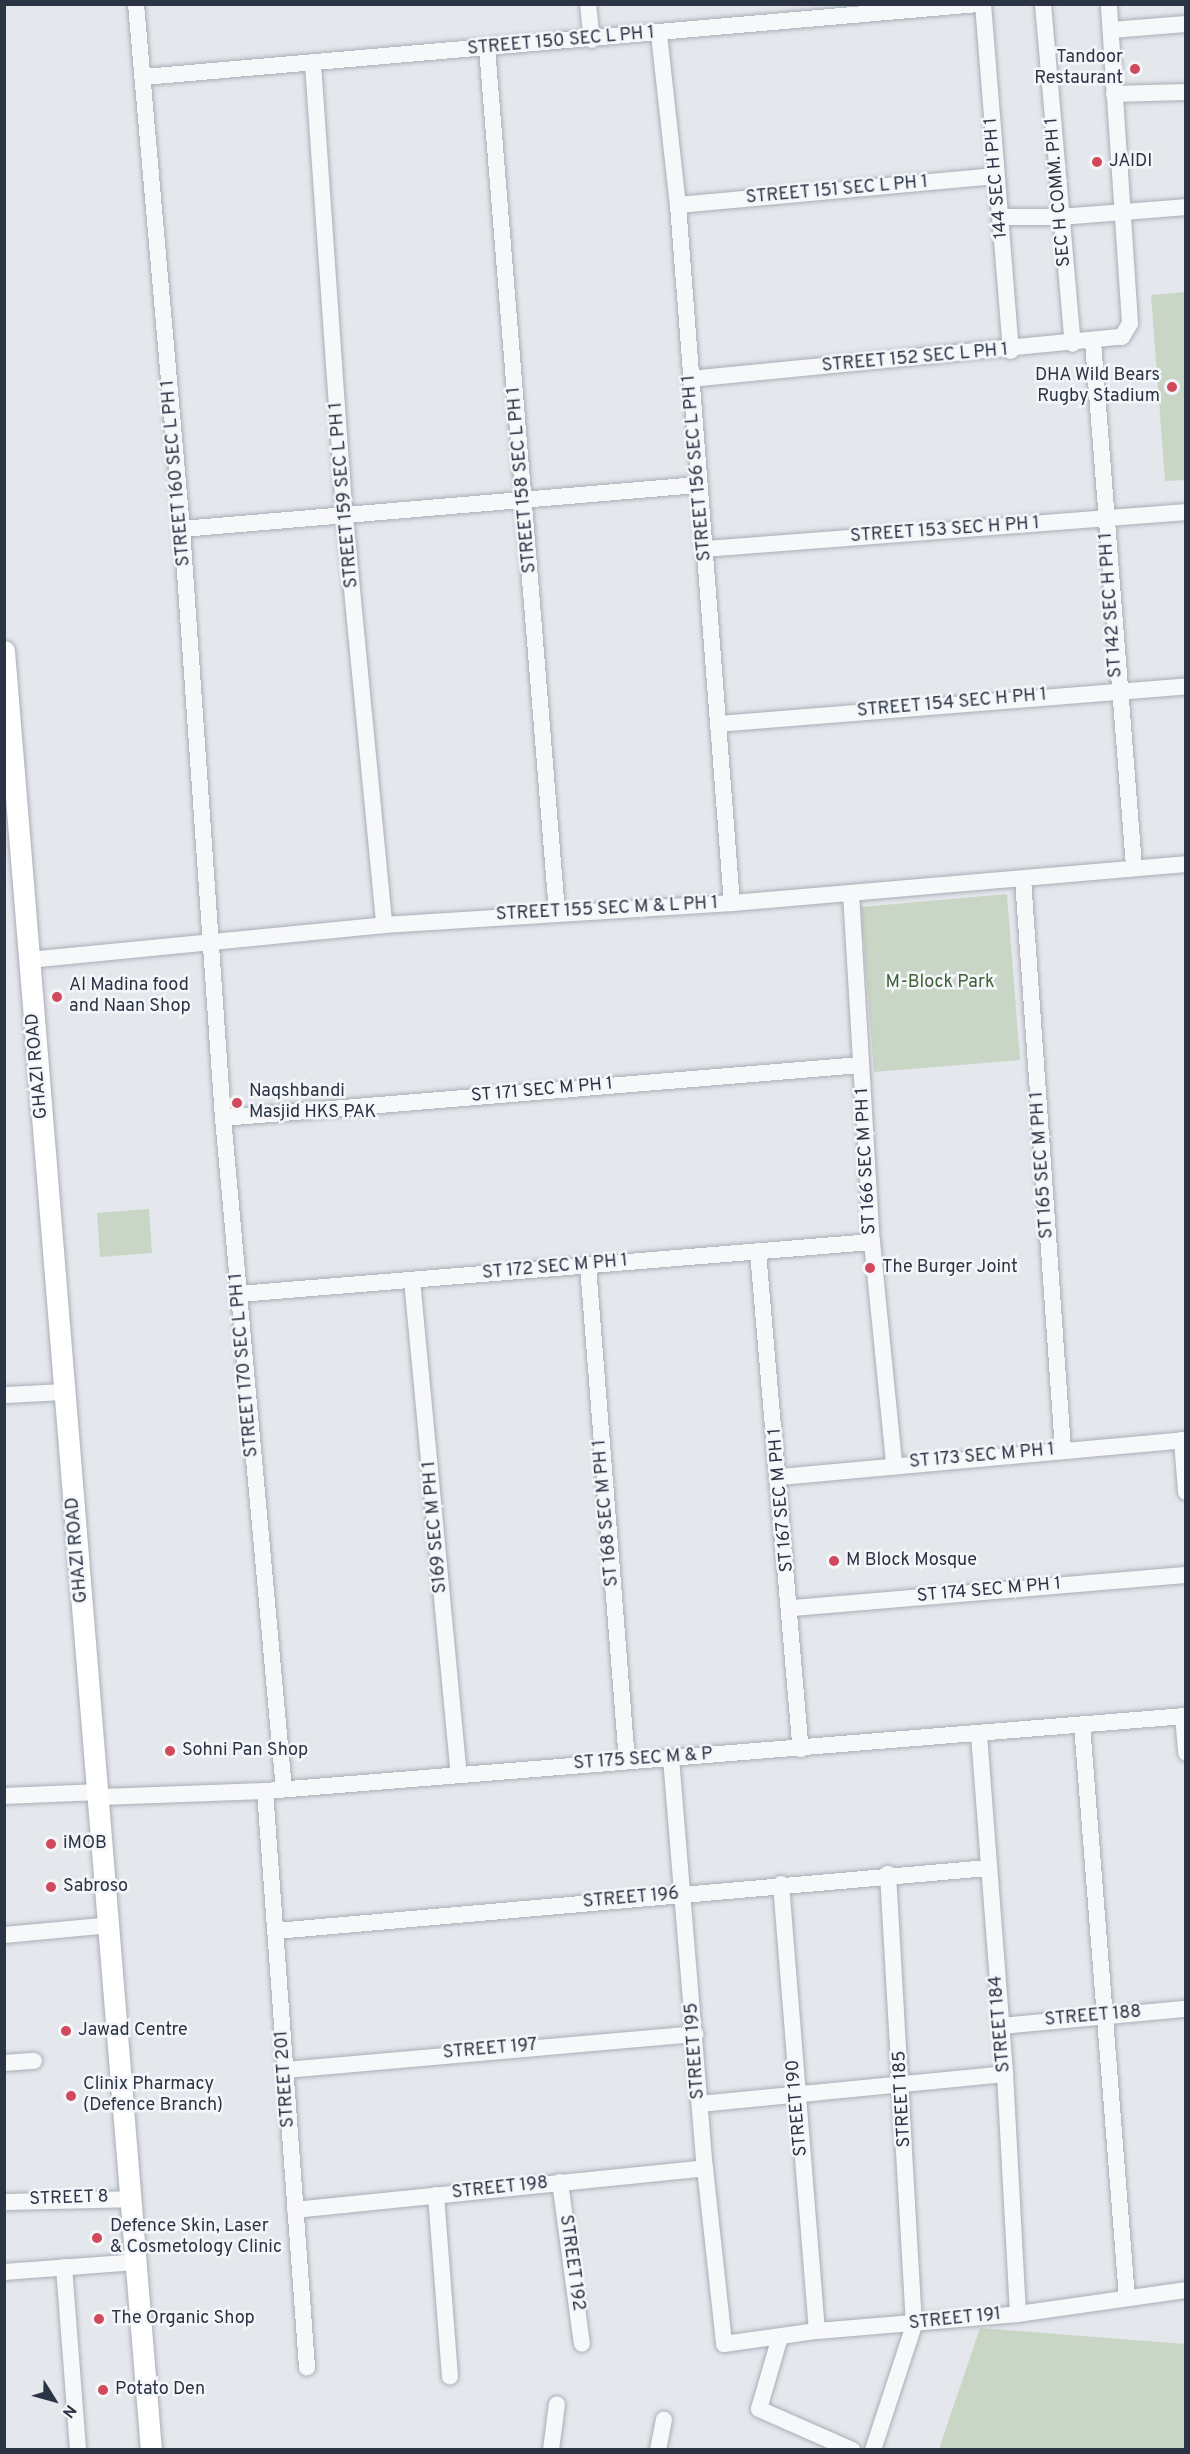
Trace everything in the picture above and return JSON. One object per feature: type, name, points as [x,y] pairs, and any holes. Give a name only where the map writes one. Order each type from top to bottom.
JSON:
[{"type":"main road","name":"GHAZI ROAD","points":[[4,651],[134,2199],[136,2262],[151,2450]]},
{"type":"street","name":"STREET 160 SEC L PH 1","points":[[136,4],[182,529],[211,941]]},
{"type":"street","points":[[588,4],[592,40]]},
{"type":"street","name":"STREET 150 SEC L PH 1","points":[[144,77],[592,40],[981,4]]},
{"type":"street","name":"144 SEC H PH 1","points":[[981,4],[1011,351]]},
{"type":"street","name":"SEC H COMM. PH 1","points":[[1043,4],[1073,344]]},
{"type":"street","points":[[1109,4],[1123,211]]},
{"type":"street","points":[[1111,30],[1185,24]]},
{"type":"street","name":"STREET 156 SEC L PH 1","points":[[659,34],[678,205],[697,485],[705,549],[732,903]]},
{"type":"street","name":"STREET 158 SEC L PH 1","points":[[487,48],[557,912]]},
{"type":"street","name":"STREET 159 SEC L PH 1","points":[[313,64],[345,517],[384,925]]},
{"type":"street","points":[[1114,94],[1185,92]]},
{"type":"street","name":"STREET 151 SEC L PH 1","points":[[678,205],[996,176]]},
{"type":"street","points":[[1000,217],[1060,217],[1185,207]]},
{"type":"street","name":"STREET 152 SEC L PH 1","points":[[690,380],[1011,351],[1122,338],[1130,323],[1123,211]]},
{"type":"street","name":"ST 142 SEC H PH 1","points":[[1093,342],[1118,690],[1134,867]]},
{"type":"street","points":[[182,529],[345,517],[697,485]]},
{"type":"street","name":"STREET 153 SEC H PH 1","points":[[705,549],[1185,512]]},
{"type":"street","name":"STREET 154 SEC H PH 1","points":[[718,724],[1185,686]]},
{"type":"street","name":"STREET 155 SEC M & L PH 1","points":[[29,960],[384,925],[557,912],[732,903],[1185,864]]},
{"type":"street","name":"ST 165 SEC M PH 1","points":[[1023,879],[1063,1450]]},
{"type":"street","name":"ST 166 SEC M PH 1","points":[[851,893],[872,1242],[894,1464]]},
{"type":"street","name":"STREET 170 SEC L PH 1","points":[[211,941],[223,1118],[284,1789]]},
{"type":"street","name":"ST 171 SEC M PH 1","points":[[223,1118],[861,1065]]},
{"type":"street","name":"ST 172 SEC M PH 1","points":[[239,1294],[872,1242]]},
{"type":"street","name":"ST 167 SEC M PH 1","points":[[758,1252],[792,1608],[801,1749]]},
{"type":"street","name":"ST 168 SEC M PH 1","points":[[588,1266],[627,1761]]},
{"type":"street","name":"S169 SEC M PH 1","points":[[412,1280],[459,1774]]},
{"type":"street","points":[[4,1395],[66,1392]]},
{"type":"street","points":[[1184,1440],[1185,1492]]},
{"type":"street","name":"ST 173 SEC M PH 1","points":[[780,1476],[894,1464],[1184,1440]]},
{"type":"street","name":"ST 174 SEC M PH 1","points":[[792,1608],[1185,1575]]},
{"type":"street","points":[[1184,1716],[1185,1753]]},
{"type":"street","name":"ST 175 SEC M & P","points":[[4,1796],[265,1791],[979,1735],[1184,1716]]},
{"type":"street","points":[[1082,1725],[1103,2016],[1127,2298]]},
{"type":"street","name":"STREET 184","points":[[979,1735],[987,1868],[1002,2026],[1018,2314]]},
{"type":"street","name":"STREET 195","points":[[671,1758],[685,1894],[705,2168],[724,2344]]},
{"type":"street","name":"STREET 201","points":[[265,1791],[307,2367]]},
{"type":"street","name":"STREET 196","points":[[276,1931],[888,1874],[987,1868]]},
{"type":"street","name":"STREET 185","points":[[888,1874],[903,2087],[914,2325]]},
{"type":"street","name":"STREET 190","points":[[781,1884],[817,2331]]},
{"type":"street","points":[[4,1935],[111,1925]]},
{"type":"street","name":"STREET 188","points":[[1002,2026],[1185,2009]]},
{"type":"street","name":"STREET 197","points":[[285,2070],[695,2034]]},
{"type":"street","points":[[4,2063],[34,2061]]},
{"type":"street","points":[[700,2104],[903,2087],[1005,2074]]},
{"type":"street","name":"STREET 198","points":[[295,2210],[705,2168]]},
{"type":"street","name":"STREET 192","points":[[560,2182],[582,2344]]},
{"type":"street","points":[[436,2195],[450,2376]]},
{"type":"street","name":"STREET 8","points":[[4,2202],[134,2199]]},
{"type":"street","points":[[4,2272],[136,2262]]},
{"type":"street","points":[[64,2267],[78,2450]]},
{"type":"street","name":"STREET 191","points":[[724,2344],[817,2331],[914,2325],[1018,2314],[1185,2290]]},
{"type":"street","points":[[873,2450],[914,2325]]},
{"type":"street","points":[[780,2337],[759,2409],[852,2450]]},
{"type":"street","points":[[551,2450],[557,2404]]},
{"type":"street","points":[[658,2450],[664,2420]]},
{"type":"green space","name":"DHA Wild Bears Rugby Stadium","points":[[1185,292],[1185,480],[1165,481],[1151,295]]},
{"type":"green space","name":"M-Block Park","points":[[1007,894],[1020,1060],[874,1072],[861,907]]},
{"type":"green space","points":[[149,1209],[152,1253],[100,1257],[97,1213]]},
{"type":"green space","points":[[980,2328],[1185,2344],[1185,2449],[939,2449]]},
{"type":"place","name":"Tandoor Restaurant","points":[[1135,69]]},
{"type":"place","name":"JAIDI","points":[[1097,162]]},
{"type":"place","name":"DHA Wild Bears Rugby Stadium","points":[[1172,387]]},
{"type":"place","name":"Al Madina food and Naan Shop","points":[[57,997]]},
{"type":"place","name":"Naqshbandi Masjid HKS PAK","points":[[237,1103]]},
{"type":"place","name":"The Burger Joint","points":[[870,1268]]},
{"type":"place","name":"M Block Mosque","points":[[834,1561]]},
{"type":"place","name":"Sohni Pan Shop","points":[[170,1751]]},
{"type":"place","name":"iMOB","points":[[51,1844]]},
{"type":"place","name":"Sabroso","points":[[51,1887]]},
{"type":"place","name":"Jawad Centre","points":[[66,2031]]},
{"type":"place","name":"Clinix Pharmacy (Defence Branch)","points":[[71,2096]]},
{"type":"place","name":"Defence Skin, Laser & Cosmetology Clinic","points":[[97,2238]]},
{"type":"place","name":"The Organic Shop","points":[[99,2319]]},
{"type":"place","name":"Potato Den","points":[[103,2390]]}]
